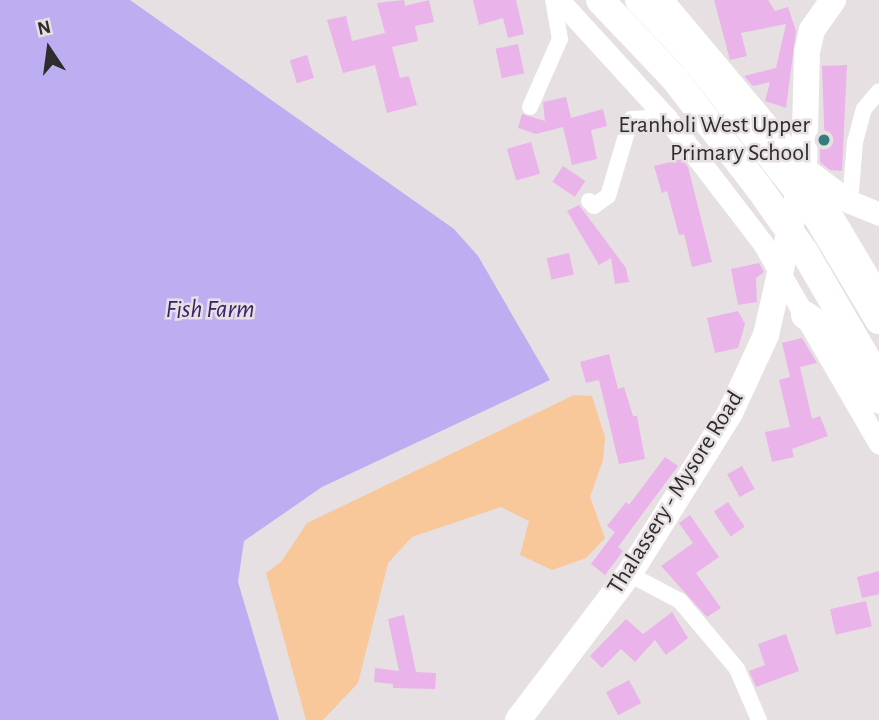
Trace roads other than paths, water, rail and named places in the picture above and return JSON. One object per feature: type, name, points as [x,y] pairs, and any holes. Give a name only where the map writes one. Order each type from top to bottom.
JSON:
[{"type":"highway","points":[[600,0],[674,78],[760,188],[805,253],[879,380]]},
{"type":"highway","points":[[639,0],[694,58],[815,214],[879,320]]},
{"type":"highway","points":[[861,261],[866,284],[879,307]]},
{"type":"highway","points":[[805,315],[827,331],[879,400]]},
{"type":"main road","name":"Thalassery - Mysore Road","points":[[518,720],[629,575],[730,413],[766,335],[804,168],[807,52],[812,30],[827,2]]},
{"type":"main road","points":[[804,168],[850,202],[879,214]]},
{"type":"street","points":[[530,107],[561,38],[553,0]]},
{"type":"street","points":[[559,0],[666,117],[762,242],[879,444]]},
{"type":"street","points":[[663,0],[804,168],[879,294]]},
{"type":"street","points":[[850,202],[855,142],[864,109],[879,90]]},
{"type":"street","points":[[589,201],[594,206],[602,203],[613,186],[631,119],[666,117]]},
{"type":"street","points":[[629,575],[680,601],[737,669],[759,720]]},
{"type":"water","name":"Fish Farm","points":[[0,0],[130,0],[454,229],[478,256],[550,380],[322,487],[244,541],[238,582],[279,720],[0,720]]},
{"type":"place","name":"Eranholi West Upper Primary School","points":[[824,140]]}]
